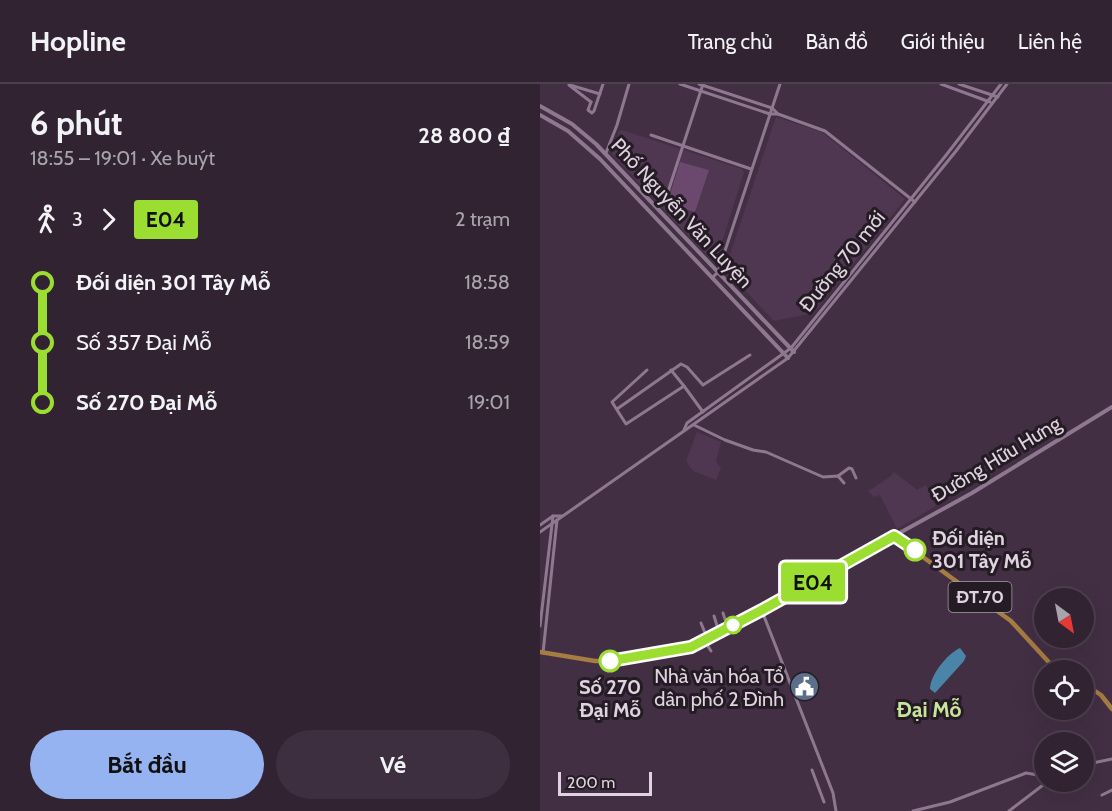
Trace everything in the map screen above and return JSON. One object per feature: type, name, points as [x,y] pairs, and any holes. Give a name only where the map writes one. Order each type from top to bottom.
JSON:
[{"type":"main road","name":"Phố Nguyễn Văn Luyện","points":[[540,106],[572,124],[606,153],[792,350]]},
{"type":"main road","name":"Phố Nguyễn Văn Luyện","points":[[540,115],[580,141],[788,358]]},
{"type":"main road","points":[[646,209],[653,203]]},
{"type":"main road","points":[[658,222],[665,216]]},
{"type":"main road","name":"Đường Hữu Hưng","points":[[894,536],[972,493],[1112,406]]},
{"type":"main road","points":[[541,652],[595,662],[691,647],[894,536]]},
{"type":"main road","name":"ĐT.70","points":[[894,536],[1011,621],[1047,660]]},
{"type":"main road","points":[[1094,690],[1112,709]]},
{"type":"street","points":[[568,84],[578,85],[600,94]]},
{"type":"street","points":[[568,84],[596,105]]},
{"type":"street","points":[[591,102],[588,110],[590,112],[594,111],[603,84]]},
{"type":"street","points":[[606,153],[629,84]]},
{"type":"street","points":[[680,84],[825,131],[913,201],[1007,84]]},
{"type":"street","points":[[665,201],[701,84],[772,108],[778,114]]},
{"type":"street","points":[[712,278],[718,272],[780,84]]},
{"type":"street","points":[[941,84],[993,103]]},
{"type":"street","points":[[959,84],[998,97]]},
{"type":"street","name":"Đường 70 mới","points":[[540,532],[788,358],[792,350],[913,201],[1000,84]]},
{"type":"street","points":[[651,135],[751,169]]},
{"type":"street","name":"Đường 70 mới","points":[[683,432],[687,423],[792,350]]},
{"type":"street","points":[[616,409],[681,364],[687,367],[703,385],[750,355]]},
{"type":"street","points":[[648,370],[612,402],[626,424],[684,386]]},
{"type":"street","points":[[671,370],[703,412]]},
{"type":"street","points":[[694,425],[716,436],[753,450],[766,452],[823,477],[838,476],[849,468],[852,469],[856,478]]},
{"type":"street","points":[[838,476],[844,483]]},
{"type":"street","points":[[540,525],[555,516],[563,516]]},
{"type":"street","points":[[541,652],[557,521],[555,516]]},
{"type":"street","points":[[540,626],[555,516]]},
{"type":"street","points":[[762,610],[830,786],[836,811]]},
{"type":"street","points":[[723,613],[728,628]]},
{"type":"street","points":[[714,616],[719,632]]},
{"type":"street","points":[[701,623],[711,651]]},
{"type":"street","points":[[1094,763],[1112,759]]},
{"type":"street","points":[[812,770],[824,802]]},
{"type":"street","points":[[913,811],[950,802],[1026,773],[1034,774]]},
{"type":"street","points":[[1102,795],[1112,790]]},
{"type":"street","points":[[1009,811],[1034,792]]},
{"type":"shaded area","points":[[776,117],[822,132],[905,199],[814,313],[774,321],[725,269]]},
{"type":"shaded area","points":[[622,130],[742,169],[744,172],[717,258],[713,262],[612,154],[619,131]]},
{"type":"shaded area","points":[[680,162],[709,170],[695,212],[667,204]]},
{"type":"shaded area","points":[[697,432],[721,442],[716,462],[721,468],[716,480],[693,471],[686,461]]},
{"type":"shaded area","points":[[894,472],[917,490],[926,485],[936,506],[897,529],[880,495],[874,497],[868,491]]},
{"type":"water","points":[[960,648],[966,656],[964,661],[935,693],[930,689],[936,671],[950,655]]},
{"type":"bus line","name":"E04","points":[[610,661],[691,647],[894,536],[915,550]]},
{"type":"place","name":"Đối diện 301 Tây Mỗ","points":[[915,550]]},
{"type":"place","name":"Số 270 Đại Mỗ","points":[[610,661]]},
{"type":"place","name":"Nhà văn hóa Tổ dân phố 2 Đình","points":[[805,687]]},
{"type":"district","name":"Đại Mỗ","points":[[929,710]]}]
